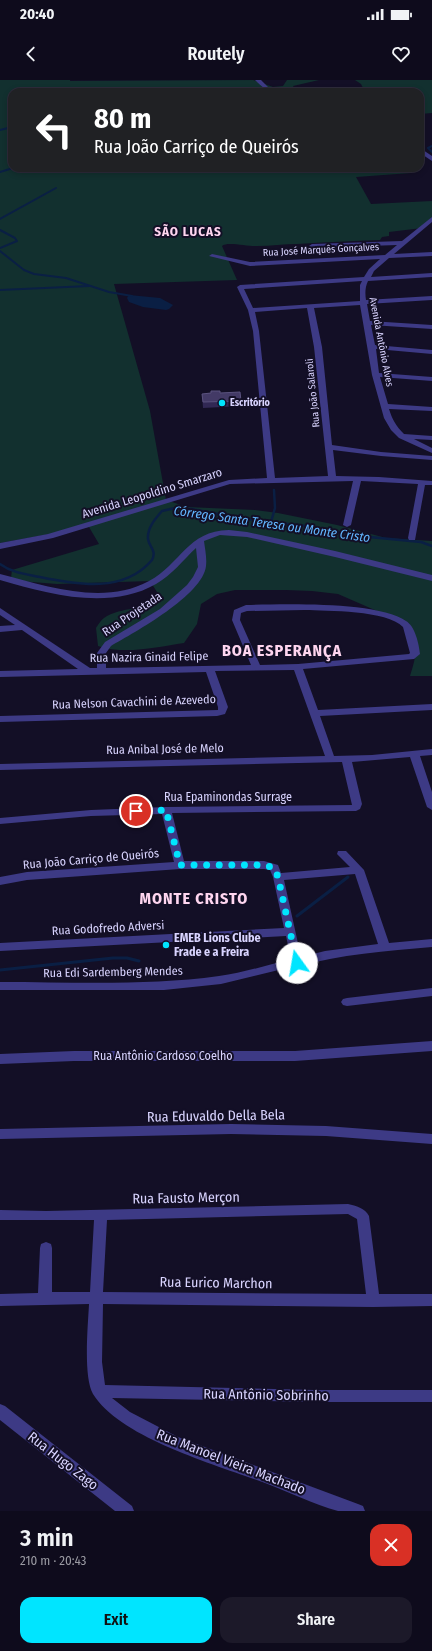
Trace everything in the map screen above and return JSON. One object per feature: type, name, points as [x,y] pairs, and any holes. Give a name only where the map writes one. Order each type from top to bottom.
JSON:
[{"type":"street","points":[[258,80],[266,88]]},
{"type":"street","points":[[365,280],[371,270],[385,257],[432,219]]},
{"type":"street","points":[[312,246],[402,243]]},
{"type":"street","name":"Rua José Marquês Gonçalves","points":[[212,256],[250,264],[432,254]]},
{"type":"street","points":[[271,480],[256,331],[251,310],[240,287],[432,275]]},
{"type":"street","name":"Avenida Antônio Alves","points":[[365,280],[362,291],[363,304],[376,375],[388,418],[394,428],[402,436],[432,451]]},
{"type":"street","points":[[251,310],[363,304],[432,298]]},
{"type":"street","name":"Rua João Salaroli","points":[[310,306],[318,347],[332,478]]},
{"type":"street","points":[[367,323],[432,327]]},
{"type":"street","points":[[372,347],[432,352]]},
{"type":"street","points":[[376,375],[432,379]]},
{"type":"street","points":[[384,406],[432,409]]},
{"type":"street","points":[[402,436],[432,438]]},
{"type":"street","points":[[329,447],[381,454],[432,458]]},
{"type":"street","points":[[347,525],[358,478]]},
{"type":"street","name":"Avenida Leopoldino Smarzaro","points":[[0,546],[50,536],[229,482],[358,478],[432,483]]},
{"type":"street","points":[[412,538],[422,482]]},
{"type":"street","points":[[0,577],[72,594],[98,595],[119,593],[142,587],[158,580],[170,571],[189,549],[200,540],[215,534],[229,533],[334,554],[432,578]]},
{"type":"street","name":"Rua Projetada","points":[[102,671],[101,655],[103,649],[108,644],[163,611],[197,578],[202,567],[200,540]]},
{"type":"street","name":"Rua Nazira Ginaid Felipe","points":[[0,674],[298,667],[411,657],[415,654],[415,652],[409,630],[403,623],[389,617],[362,612],[312,607],[246,608],[237,612],[236,620],[256,667]]},
{"type":"street","points":[[0,611],[88,671]]},
{"type":"street","points":[[0,629],[22,627]]},
{"type":"street","points":[[298,667],[331,760]]},
{"type":"street","name":"Rua Nelson Cavachini de Azevedo","points":[[0,719],[222,712],[223,707],[209,668]]},
{"type":"street","points":[[314,713],[432,707]]},
{"type":"street","name":"Rua Anibal José de Melo","points":[[0,767],[74,764],[331,760],[432,752]]},
{"type":"street","points":[[414,754],[432,807]]},
{"type":"street","name":"Rua Epaminondas Surrage","points":[[0,821],[91,813],[166,810],[352,809],[356,807],[357,804],[346,759]]},
{"type":"street","points":[[166,810],[180,865]]},
{"type":"street","points":[[342,854],[359,870],[386,947]]},
{"type":"street","name":"Rua João Carriço de Queirós","points":[[0,881],[28,876],[180,865],[270,866],[274,868],[278,877]]},
{"type":"street","points":[[297,963],[278,877],[359,870]]},
{"type":"street","name":"Rua Godofredo Adversi","points":[[0,947],[290,932]]},
{"type":"street","name":"Rua Edi Sardemberg Mendes","points":[[0,986],[164,986],[220,980],[297,963],[325,955],[386,947],[432,944]]},
{"type":"street","points":[[347,1002],[432,992]]},
{"type":"street","name":"Rua Antônio Cardoso Coelho","points":[[0,1059],[74,1056],[327,1055],[432,1046]]},
{"type":"street","name":"Rua Eduvaldo Della Bela","points":[[0,1134],[231,1129],[326,1131],[432,1139]]},
{"type":"street","name":"Rua Fausto Merçon","points":[[0,1215],[46,1216],[348,1209],[363,1216],[373,1300]]},
{"type":"street","name":"Rua Manoel Vieira Machado","points":[[101,1215],[96,1297],[94,1370],[99,1391],[115,1409],[149,1430],[193,1450],[358,1511]]},
{"type":"street","points":[[45,1298],[46,1248]]},
{"type":"street","name":"Rua Eurico Marchon","points":[[0,1300],[96,1297],[432,1300]]},
{"type":"street","name":"Rua Antônio Sobrinho","points":[[99,1391],[314,1396],[432,1396]]},
{"type":"street","name":"Rua Hugo Zago","points":[[0,1411],[127,1511]]},
{"type":"green space","points":[[0,80],[253,80],[273,87],[283,86],[287,80],[319,80],[293,86],[294,88],[8,88],[8,172],[410,172],[411,173],[356,177],[371,204],[432,201],[432,217],[422,228],[389,232],[389,236],[382,237],[380,240],[262,246],[228,244],[222,246],[237,280],[114,284],[150,411],[166,500],[187,507],[255,510],[278,513],[337,525],[386,538],[432,541],[432,676],[410,676],[416,650],[409,623],[338,594],[312,591],[235,590],[217,594],[201,604],[197,624],[184,643],[130,650],[108,649],[98,646],[96,628],[103,619],[111,614],[146,604],[157,592],[150,581],[57,584],[19,581],[11,578],[12,570],[99,544],[89,527],[0,543]]},
{"type":"green space","points":[[355,80],[432,80],[432,113],[424,114],[424,88],[363,88],[361,84]]},
{"type":"water","points":[[129,295],[160,298],[173,305],[166,310],[143,307],[129,302],[127,298]]},
{"type":"building","points":[[211,391],[220,391],[220,393],[240,392],[241,401],[203,402],[202,394],[211,393]]},
{"type":"waterway","points":[[0,130],[8,128]]},
{"type":"waterway","points":[[432,146],[428,148],[432,152]]},
{"type":"waterway","points":[[0,172],[8,170]]},
{"type":"waterway","points":[[0,219],[56,188]]},
{"type":"waterway","points":[[0,230],[15,238],[17,241],[0,248]]},
{"type":"waterway","points":[[0,251],[24,270],[34,274],[66,278],[109,292],[132,296]]},
{"type":"waterway","points":[[0,290],[89,286]]},
{"type":"waterway","points":[[271,522],[275,508],[274,490]]},
{"type":"waterway","name":"Córrego Santa Teresa ou Monte Cristo","points":[[0,564],[19,573],[55,580],[85,584],[114,582],[128,578],[141,571],[152,560],[154,554],[148,539],[148,535],[154,520],[162,511],[175,508],[192,509],[238,518],[271,522]]},
{"type":"waterway","name":"Córrego Santa Teresa ou Monte Cristo","points":[[271,522],[305,526],[359,536],[421,542],[432,546]]},
{"type":"waterway","points":[[297,916],[348,877]]},
{"type":"waterway","points":[[0,970],[113,958],[127,958],[139,961]]},
{"type":"place","name":"Escritório","points":[[222,403]]},
{"type":"place","name":"EMEB Lions Clube Frade e a Freira","points":[[166,945]]},
{"type":"district","name":"SÃO LUCAS","points":[[188,231]]},
{"type":"district","name":"BOA ESPERANÇA","points":[[282,650]]},
{"type":"district","name":"MONTE CRISTO","points":[[194,898]]},
{"type":"route","points":[[136,811],[166,810],[180,865],[264,865],[274,868],[278,877],[284,901],[297,963]]}]
